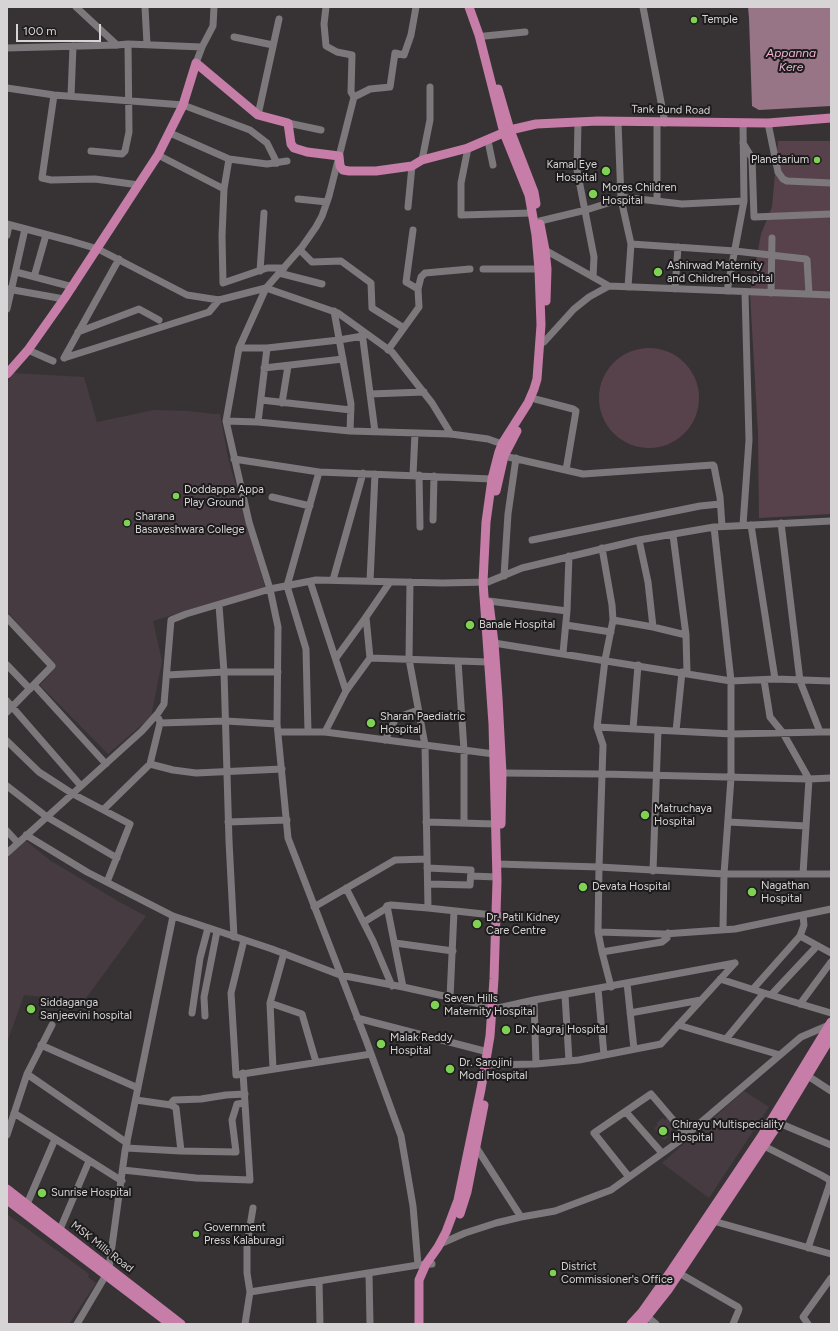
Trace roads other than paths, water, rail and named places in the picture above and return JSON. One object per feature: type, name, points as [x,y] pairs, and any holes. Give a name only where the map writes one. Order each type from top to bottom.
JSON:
[{"type":"main road","points":[[469,7],[479,35],[507,132],[525,184],[532,214],[536,235],[539,269],[541,325],[537,379],[528,402],[494,465],[486,522],[485,582],[494,754],[495,824],[499,865],[497,877],[499,916]]},
{"type":"main road","points":[[419,1324],[418,1284],[421,1274],[425,1265],[444,1242],[459,1216],[464,1202],[472,1146],[484,1090],[496,1008],[502,773],[494,643],[485,582],[497,482],[504,456],[505,445],[535,399],[540,386],[544,342],[547,269],[534,192],[507,132],[485,36],[474,7]]},
{"type":"main road","points":[[8,375],[28,350],[73,287],[158,155],[183,105],[196,63],[258,114],[288,123],[291,144],[294,148],[307,152],[339,156],[340,166],[343,170],[349,171],[376,171],[412,166]]},
{"type":"main road","name":"Tank Bund Road","points":[[412,166],[422,160],[468,148],[507,132],[536,124],[578,122],[768,123],[831,118]]},
{"type":"main road","points":[[488,1065],[488,1052],[496,1008]]},
{"type":"main road","points":[[641,1324],[645,1314],[761,1137],[830,1023]]},
{"type":"main road","points":[[631,1324],[645,1314],[668,1290],[779,1123],[831,1037]]},
{"type":"main road","name":"MSK Mills Road","points":[[7,1189],[27,1204],[58,1233]]},
{"type":"main road","name":"MSK Mills Road","points":[[7,1200],[58,1233],[108,1272],[170,1324]]},
{"type":"main road","points":[[425,1265],[427,1273],[424,1287],[425,1324]]},
{"type":"main road","name":"MSK Mills Road","points":[[108,1272],[181,1324]]},
{"type":"street","points":[[76,7],[117,45]]},
{"type":"street","points":[[145,7],[146,44]]},
{"type":"street","points":[[196,63],[202,47],[213,26],[214,7]]},
{"type":"street","points":[[250,1292],[425,1265],[401,1136],[358,1018],[288,838],[277,724],[278,627],[270,590],[249,522],[226,421],[240,348],[266,288],[300,250],[316,227],[327,202],[354,97],[351,92],[352,55],[336,52],[326,46],[324,24],[326,7]]},
{"type":"street","points":[[354,97],[370,89],[390,87],[395,53],[404,54],[411,35],[416,7]]},
{"type":"street","points":[[643,7],[661,123],[657,201]]},
{"type":"street","points":[[258,114],[278,19]]},
{"type":"street","points":[[485,36],[525,32]]},
{"type":"street","points":[[234,38],[273,45]]},
{"type":"street","points":[[91,151],[124,153],[128,132],[128,44]]},
{"type":"street","points":[[7,48],[128,44],[202,47]]},
{"type":"street","points":[[71,96],[73,46]]},
{"type":"street","points":[[422,160],[430,120],[430,87]]},
{"type":"street","points":[[7,88],[54,95],[183,105],[250,130],[267,143],[277,163]]},
{"type":"street","points":[[54,95],[42,178],[51,180],[95,179],[139,186]]},
{"type":"street","points":[[578,122],[577,170],[594,257],[593,277]]},
{"type":"street","points":[[618,122],[621,198],[631,244],[628,287]]},
{"type":"street","points":[[288,123],[321,130]]},
{"type":"street","points":[[727,291],[744,201],[743,123]]},
{"type":"street","points":[[768,123],[778,172],[783,179],[831,183]]},
{"type":"street","points":[[170,133],[229,159],[267,164],[287,161]]},
{"type":"street","points":[[488,141],[493,165]]},
{"type":"street","points":[[743,143],[752,158],[754,217],[831,214]]},
{"type":"street","points":[[468,148],[461,183],[461,215],[532,214]]},
{"type":"street","points":[[158,155],[224,189]]},
{"type":"street","points":[[229,159],[224,189],[222,236],[223,283],[267,268],[322,284]]},
{"type":"street","points":[[408,207],[412,166]]},
{"type":"street","points":[[540,221],[586,210],[621,198],[682,204],[744,201]]},
{"type":"street","points":[[298,199],[327,202]]},
{"type":"street","points":[[260,271],[264,213]]},
{"type":"street","points":[[7,235],[8,224],[71,240],[98,249],[187,295],[219,300],[266,288],[334,311],[362,333],[392,352],[432,403],[451,434]]},
{"type":"street","points":[[7,309],[9,290],[16,272],[25,229]]},
{"type":"street","points":[[413,230],[406,282],[418,289]]},
{"type":"street","points":[[34,277],[46,234]]},
{"type":"street","points":[[771,293],[772,238]]},
{"type":"street","points":[[631,244],[735,252],[807,260],[809,294]]},
{"type":"street","points":[[675,289],[678,247]]},
{"type":"street","points":[[300,250],[312,262],[341,261],[371,283],[372,308],[404,328]]},
{"type":"street","points":[[545,250],[608,286],[831,295]]},
{"type":"street","points":[[119,260],[64,358],[210,312],[219,300]]},
{"type":"street","points":[[388,350],[419,307],[418,289],[421,277],[425,273],[470,269]]},
{"type":"street","points":[[483,269],[539,269]]},
{"type":"street","points":[[16,272],[73,287]]},
{"type":"street","points":[[544,342],[574,309],[589,296],[608,286]]},
{"type":"street","points":[[9,290],[64,299]]},
{"type":"street","points":[[743,525],[749,440],[745,292]]},
{"type":"street","points":[[78,332],[139,309],[159,320]]},
{"type":"street","points":[[334,311],[352,404],[350,431]]},
{"type":"street","points":[[240,348],[267,348],[339,340],[362,333]]},
{"type":"street","points":[[362,333],[375,432]]},
{"type":"street","points":[[258,422],[267,348]]},
{"type":"street","points":[[28,350],[53,361]]},
{"type":"street","points":[[264,368],[343,359]]},
{"type":"street","points":[[282,402],[288,366]]},
{"type":"street","points":[[370,394],[424,392]]},
{"type":"street","points":[[535,399],[576,411],[566,470]]},
{"type":"street","points":[[261,400],[351,410]]},
{"type":"street","points":[[226,421],[258,422],[350,431],[451,434],[488,439],[505,445]]},
{"type":"street","points":[[415,433],[416,475],[420,527]]},
{"type":"street","points":[[504,456],[583,474],[714,466],[720,492],[718,526],[731,681],[731,778],[724,874],[723,929]]},
{"type":"street","points":[[504,576],[508,514],[516,458]]},
{"type":"street","points":[[234,459],[319,472],[492,479]]},
{"type":"street","points":[[308,732],[306,649],[287,586],[319,472]]},
{"type":"street","points":[[333,580],[363,474]]},
{"type":"street","points":[[370,581],[375,474]]},
{"type":"street","points":[[434,476],[434,520]]},
{"type":"street","points":[[272,497],[310,506]]},
{"type":"street","points":[[532,540],[700,506],[720,504]]},
{"type":"street","points":[[7,853],[142,731],[158,713],[164,704],[171,620],[186,614],[270,590],[316,580],[485,582],[522,568],[602,548],[718,526],[831,521]]},
{"type":"street","points":[[781,523],[800,681],[820,732]]},
{"type":"street","points":[[751,525],[775,679]]},
{"type":"street","points":[[673,535],[686,634],[685,673],[676,731]]},
{"type":"street","points":[[639,540],[648,582],[653,627]]},
{"type":"street","points":[[602,548],[612,605],[613,620],[597,727],[603,745],[598,932],[611,986]]},
{"type":"street","points":[[563,653],[567,611],[569,556]]},
{"type":"street","points":[[310,581],[346,691]]},
{"type":"street","points":[[336,658],[390,582]]},
{"type":"street","points":[[410,582],[410,659],[425,745],[428,908]]},
{"type":"street","points":[[489,601],[567,611]]},
{"type":"street","points":[[219,605],[224,672],[228,822],[234,936]]},
{"type":"street","points":[[325,732],[346,691],[370,658],[366,617]]},
{"type":"street","points":[[7,618],[52,666],[32,687],[9,707],[81,786]]},
{"type":"street","points":[[613,620],[686,634]]},
{"type":"street","points":[[566,625],[610,632]]},
{"type":"street","points":[[494,643],[731,681],[775,679],[831,681]]},
{"type":"street","points":[[370,658],[488,662]]},
{"type":"street","points":[[458,661],[464,750],[464,823]]},
{"type":"street","points":[[7,665],[32,687],[106,764]]},
{"type":"street","points":[[633,728],[638,665]]},
{"type":"street","points":[[167,675],[224,672],[278,672]]},
{"type":"street","points":[[764,680],[770,718],[783,734],[809,779],[803,874]]},
{"type":"street","points":[[385,740],[396,718],[418,710]]},
{"type":"street","points":[[104,810],[150,764],[160,723],[158,713]]},
{"type":"street","points":[[160,723],[226,721],[277,724]]},
{"type":"street","points":[[597,727],[732,734],[831,732]]},
{"type":"street","points":[[653,871],[658,730]]},
{"type":"street","points":[[278,732],[325,732],[494,754]]},
{"type":"street","points":[[7,741],[38,772],[73,794],[130,824],[107,882]]},
{"type":"street","points":[[150,764],[173,770],[196,773],[282,769]]},
{"type":"street","points":[[502,773],[656,775],[731,778],[831,778]]},
{"type":"street","points":[[7,786],[46,817],[117,858]]},
{"type":"street","points":[[228,822],[287,820]]},
{"type":"street","points":[[426,822],[495,824]]},
{"type":"street","points":[[728,822],[806,826]]},
{"type":"street","points":[[7,831],[18,843]]},
{"type":"street","points":[[26,835],[87,872],[172,916],[284,953],[340,975],[403,987],[496,1008],[735,963],[661,1044],[569,1061],[536,1064],[488,1065]]},
{"type":"street","points":[[314,907],[394,860],[427,859]]},
{"type":"street","points":[[499,865],[599,867],[724,874],[831,874]]},
{"type":"street","points":[[427,868],[471,870],[470,885],[428,884]]},
{"type":"street","points":[[471,876],[497,877]]},
{"type":"street","points":[[346,888],[364,922],[392,986]]},
{"type":"street","points":[[364,922],[391,904],[499,916]]},
{"type":"street","points":[[387,906],[403,987]]},
{"type":"street","points":[[598,932],[668,933],[735,929],[831,910]]},
{"type":"street","points":[[450,998],[454,911]]},
{"type":"street","points":[[753,989],[800,936],[804,925],[802,915]]},
{"type":"street","points":[[77,1324],[108,1272],[122,1182],[126,1145],[172,916]]},
{"type":"street","points":[[192,1013],[200,958],[208,928]]},
{"type":"street","points":[[205,1016],[204,997],[217,931]]},
{"type":"street","points":[[602,952],[662,942],[667,938],[668,933]]},
{"type":"street","points":[[800,936],[831,953]]},
{"type":"street","points":[[244,940],[231,992],[236,1074],[371,1054]]},
{"type":"street","points":[[394,943],[453,951]]},
{"type":"street","points":[[771,995],[817,946]]},
{"type":"street","points":[[273,1069],[270,1003],[284,953]]},
{"type":"street","points":[[800,1004],[831,962]]},
{"type":"street","points":[[720,979],[831,1013]]},
{"type":"street","points":[[627,983],[634,1049]]},
{"type":"street","points":[[598,989],[604,1055]]},
{"type":"street","points":[[726,1039],[764,993]]},
{"type":"street","points":[[565,995],[569,1061]]},
{"type":"street","points":[[534,1000],[536,1064]]},
{"type":"street","points":[[630,1013],[701,1000]]},
{"type":"street","points":[[270,1003],[302,1014],[316,1062]]},
{"type":"street","points":[[358,1018],[488,1052]]},
{"type":"street","points":[[444,1242],[465,1233],[496,1223],[555,1211],[611,1190],[686,1135],[800,1037],[830,1023]]},
{"type":"street","points":[[7,1135],[27,1074],[52,1025]]},
{"type":"street","points":[[678,1025],[780,1055]]},
{"type":"street","points":[[41,1045],[138,1088]]},
{"type":"street","points":[[123,1170],[196,1178],[250,1180],[243,1073]]},
{"type":"street","points":[[27,1074],[126,1145],[181,1151],[236,1152],[232,1120],[236,1104],[245,1103]]},
{"type":"street","points":[[808,1076],[831,1091]]},
{"type":"street","points":[[171,1105],[174,1100],[201,1099],[244,1094]]},
{"type":"street","points":[[629,1176],[594,1133],[651,1094],[686,1135]]},
{"type":"street","points":[[136,1100],[171,1105],[176,1108],[181,1151]]},
{"type":"street","points":[[626,1112],[662,1153]]},
{"type":"street","points":[[14,1114],[122,1182]]},
{"type":"street","points":[[779,1123],[831,1145]]},
{"type":"street","points":[[27,1204],[55,1139]]},
{"type":"street","points":[[472,1146],[521,1217]]},
{"type":"street","points":[[764,1146],[822,1175],[830,1182],[808,1248]]},
{"type":"street","points":[[58,1233],[89,1161]]},
{"type":"street","points":[[246,1324],[250,1292],[247,1273],[248,1244],[253,1208]]},
{"type":"street","points":[[713,1221],[831,1254]]},
{"type":"street","points":[[679,1273],[738,1307],[739,1309],[733,1324]]},
{"type":"street","points":[[369,1274],[370,1324]]},
{"type":"street","points":[[808,1324],[803,1317],[831,1278]]},
{"type":"street","points":[[319,1281],[320,1324]]},
{"type":"street","points":[[645,1314],[656,1324]]},
{"type":"water","name":"Appanna Kere","points":[[748,7],[831,7],[831,106],[759,110],[752,106]]},
{"type":"place","name":"Temple","points":[[694,20]]},
{"type":"place","name":"Planetarium","points":[[817,160]]},
{"type":"place","name":"Kamal Eye Hospital","points":[[606,171]]},
{"type":"place","name":"Mores Children Hospital","points":[[593,194]]},
{"type":"place","name":"Ashirwad Maternity and Children Hospital","points":[[658,272]]},
{"type":"place","name":"Doddappa Appa Play Ground","points":[[176,496]]},
{"type":"place","name":"Sharana Basaveshwara College","points":[[127,523]]},
{"type":"place","name":"Banale Hospital","points":[[470,625]]},
{"type":"place","name":"Sharan Paediatric Hospital","points":[[371,723]]},
{"type":"place","name":"Matruchaya Hospital","points":[[645,815]]},
{"type":"place","name":"Devata Hospital","points":[[583,887]]},
{"type":"place","name":"Nagathan Hospital","points":[[752,892]]},
{"type":"place","name":"Dr. Patil Kidney Care Centre","points":[[477,924]]},
{"type":"place","name":"Seven Hills Maternity Hospital","points":[[435,1005]]},
{"type":"place","name":"Siddaganga Sanjeevini hospital","points":[[31,1009]]},
{"type":"place","name":"Dr. Nagraj Hospital","points":[[506,1030]]},
{"type":"place","name":"Malak Reddy Hospital","points":[[381,1044]]},
{"type":"place","name":"Dr. Sarojini Modi Hospital","points":[[450,1069]]},
{"type":"place","name":"Chirayu Multispeciality Hospital","points":[[663,1131]]},
{"type":"place","name":"Sunrise Hospital","points":[[42,1193]]},
{"type":"place","name":"Government Press Kalaburagi","points":[[196,1234]]},
{"type":"place","name":"District Commissioner's Office","points":[[553,1273]]}]
